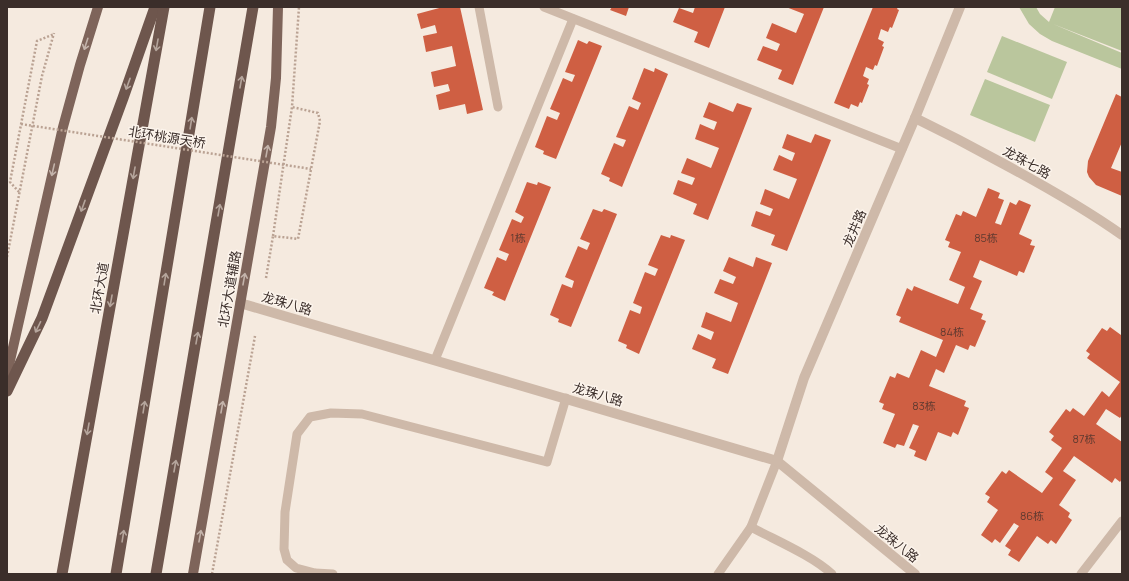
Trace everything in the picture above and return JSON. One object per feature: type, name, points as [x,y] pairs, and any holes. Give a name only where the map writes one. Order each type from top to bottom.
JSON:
[{"type":"highway","points":[[7,391],[42,318],[155,7]]},
{"type":"highway","name":"北环大道","points":[[62,574],[164,7]]},
{"type":"highway","points":[[116,574],[210,7]]},
{"type":"highway","points":[[156,574],[253,7]]},
{"type":"main road","points":[[7,374],[63,127],[98,7]]},
{"type":"main road","name":"北环大道辅路","points":[[193,574],[271,127],[276,78],[278,7]]},
{"type":"street","name":"龙井路","points":[[777,461],[804,378],[902,149],[960,7]]},
{"type":"street","name":"龙珠七路","points":[[914,118],[940,130],[1032,179],[1099,218],[1122,235]]},
{"type":"street","name":"龙珠八路","points":[[240,303],[777,461],[915,574]]},
{"type":"lane","points":[[479,7],[498,107]]},
{"type":"lane","points":[[544,7],[902,149]]},
{"type":"lane","points":[[435,360],[573,18]]},
{"type":"lane","points":[[333,574],[315,573],[296,568],[287,560],[284,549],[285,512],[297,434],[310,417],[331,413],[362,414],[547,462],[566,398]]},
{"type":"lane","points":[[718,574],[751,527],[777,461]]},
{"type":"lane","points":[[1081,574],[1122,521]]},
{"type":"lane","points":[[751,527],[806,556],[826,568],[832,574]]},
{"type":"path","points":[[266,278],[292,107],[299,7]]},
{"type":"path","points":[[7,257],[42,76],[54,33],[37,41],[10,182],[19,192]]},
{"type":"path","points":[[273,236],[298,239],[320,121],[318,113],[292,107]]},
{"type":"path","name":"北环桃源天桥","points":[[21,124],[311,169]]},
{"type":"path","points":[[212,574],[255,336]]},
{"type":"green space","points":[[1019,7],[1036,7],[1040,14],[1049,22],[1055,7],[1122,7],[1122,51],[1053,24],[1122,53],[1122,69],[1052,41],[1040,34],[1029,24]]},
{"type":"green space","points":[[1002,36],[1067,62],[1052,99],[987,72]]},
{"type":"green space","points":[[985,79],[1050,105],[1035,142],[970,115]]},
{"type":"building","points":[[443,7],[460,7],[483,110],[467,114],[465,104],[439,110],[436,95],[450,91],[448,84],[434,87],[431,72],[456,66],[452,46],[426,52],[423,36],[437,33],[435,25],[421,29],[417,14]]},
{"type":"building","points":[[612,7],[629,7],[626,16],[610,10]]},
{"type":"building","points":[[695,7],[725,7],[709,48],[694,42],[698,32],[673,22],[679,8],[693,13]]},
{"type":"building","points":[[786,7],[824,7],[793,85],[778,79],[782,70],[757,60],[763,46],[777,51],[780,44],[766,38],[772,23],[796,33],[804,14]]},
{"type":"building","points":[[873,7],[898,7],[897,9],[899,10],[892,28],[890,27],[888,32],[881,29],[878,39],[884,42],[882,46],[884,47],[877,66],[875,65],[873,70],[866,67],[863,76],[869,79],[867,84],[869,85],[862,103],[860,102],[858,107],[851,104],[849,109],[834,103]]},
{"type":"building","points":[[578,40],[587,44],[589,41],[602,46],[556,159],[543,154],[544,151],[535,147],[547,116],[557,120],[560,113],[550,109],[563,78],[572,82],[575,75],[565,72]]},
{"type":"building","points":[[644,68],[654,72],[655,68],[668,74],[622,187],[609,181],[610,178],[601,174],[614,143],[623,147],[626,140],[616,137],[629,106],[638,110],[641,103],[632,99]]},
{"type":"building","points":[[1116,94],[1122,97],[1122,142],[1111,168],[1122,172],[1122,196],[1096,185],[1089,177],[1087,172],[1088,161]]},
{"type":"building","points":[[709,102],[733,112],[737,103],[752,108],[708,220],[693,214],[697,204],[673,194],[678,180],[692,185],[695,178],[681,173],[687,158],[711,168],[719,148],[695,139],[700,124],[714,130],[717,122],[703,117]]},
{"type":"building","points":[[787,134],[811,143],[815,134],[831,140],[787,251],[771,245],[775,235],[751,226],[756,211],[770,216],[773,209],[760,204],[765,189],[789,199],[797,179],[773,170],[779,155],[792,161],[795,153],[782,148]]},
{"type":"building","points":[[527,182],[537,185],[538,182],[551,187],[505,301],[492,295],[494,292],[484,288],[497,257],[506,261],[509,254],[499,250],[512,219],[521,223],[524,217],[515,212]]},
{"type":"building","points":[[988,188],[1000,193],[998,198],[1004,200],[995,223],[1001,225],[1010,202],[1016,205],[1019,200],[1031,205],[1019,234],[1032,240],[1030,245],[1035,246],[1024,273],[1019,271],[1017,276],[980,260],[973,277],[982,281],[970,309],[983,314],[981,319],[986,321],[975,347],[970,345],[968,350],[956,345],[944,373],[936,369],[929,386],[966,401],[964,406],[969,408],[958,435],[953,432],[951,437],[938,432],[926,461],[914,456],[916,451],[909,448],[919,426],[913,424],[904,446],[897,444],[895,448],[883,443],[895,414],[882,409],[884,404],[879,402],[890,376],[895,378],[897,373],[909,378],[921,350],[936,357],[943,340],[899,322],[901,317],[896,315],[907,288],[912,291],[914,286],[958,304],[965,287],[949,280],[961,252],[948,247],[950,242],[945,240],[956,214],[961,216],[963,211],[976,217]]},
{"type":"building","points":[[593,209],[602,212],[604,209],[617,214],[571,327],[558,322],[559,319],[550,315],[562,284],[572,288],[574,281],[565,277],[578,246],[587,250],[590,243],[580,239]]},
{"type":"building","points":[[661,235],[670,238],[671,235],[685,240],[639,354],[626,348],[627,345],[618,341],[630,310],[640,314],[642,307],[633,303],[645,272],[655,276],[658,269],[648,265]]},
{"type":"building","points":[[729,257],[753,267],[756,257],[772,263],[728,374],[712,368],[716,359],[692,349],[698,334],[711,340],[714,332],[701,327],[706,312],[731,322],[738,303],[714,293],[720,279],[733,284],[736,277],[723,271]]},
{"type":"building","points":[[1110,327],[1121,335],[1122,333],[1122,415],[1120,418],[1106,409],[1096,424],[1122,442],[1122,479],[1120,482],[1115,478],[1112,483],[1074,456],[1063,471],[1076,480],[1059,505],[1070,513],[1068,517],[1072,520],[1056,544],[1051,540],[1048,544],[1037,536],[1019,562],[1008,555],[1011,550],[1005,546],[1019,526],[1014,523],[1000,543],[995,539],[992,543],[981,535],[998,510],[987,502],[990,497],[985,494],[1002,471],[1006,474],[1009,470],[1042,493],[1053,478],[1045,472],[1062,448],[1051,440],[1054,436],[1049,432],[1066,409],[1070,412],[1073,408],[1084,416],[1102,391],[1109,397],[1120,382],[1087,358],[1090,354],[1086,351],[1102,328],[1107,331]]}]
